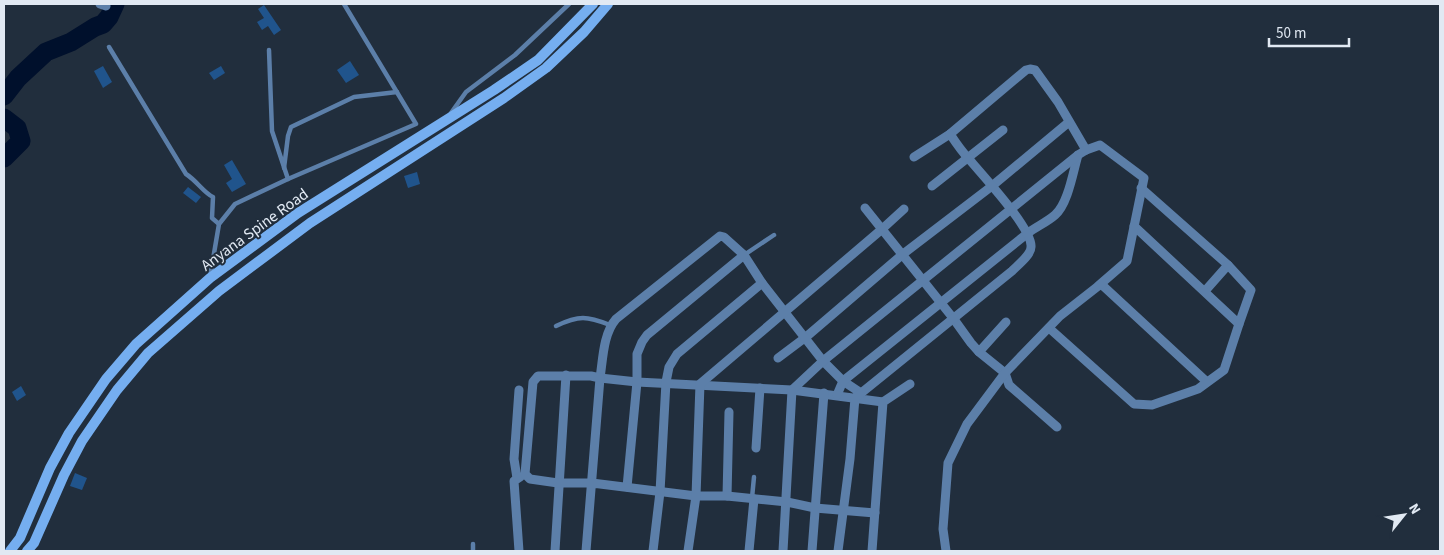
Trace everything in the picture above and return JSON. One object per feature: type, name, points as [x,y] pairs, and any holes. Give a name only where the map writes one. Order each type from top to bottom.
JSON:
[{"type":"main road","name":"Anyana Spine Road","points":[[10,551],[20,538],[50,468],[69,433],[106,379],[136,344],[210,278],[298,213],[447,120],[538,60],[574,26],[593,4]]},
{"type":"main road","name":"Anyana Spine Road","points":[[27,551],[34,547],[64,475],[82,441],[117,390],[148,353],[219,291],[310,223],[504,98],[546,68],[584,32],[608,4]]},
{"type":"street","points":[[837,395],[843,381],[1028,232],[1054,216],[1060,210],[1082,153],[1058,102],[1035,70],[1030,69],[1026,70],[950,134],[914,157]]},
{"type":"street","points":[[778,358],[806,337],[903,254],[992,186],[1069,122]]},
{"type":"street","points":[[932,186],[1003,130]]},
{"type":"street","points":[[838,551],[858,396],[1012,270],[1031,250],[1032,245],[1028,232],[967,158],[950,134]]},
{"type":"street","points":[[783,551],[792,390],[823,361],[1010,210],[1082,153],[1100,145],[1144,178],[1127,261],[1060,316],[1005,373],[967,424],[948,463],[943,529],[946,551]]},
{"type":"street","points":[[1049,328],[1134,404],[1152,405],[1198,389],[1224,370],[1251,290],[1228,265],[1142,188]]},
{"type":"street","points":[[865,208],[979,352],[1005,373],[1009,385],[1057,427]]},
{"type":"street","points":[[688,551],[696,496],[700,384],[904,209]]},
{"type":"street","points":[[1134,226],[1239,324]]},
{"type":"street","points":[[586,551],[600,378],[610,325],[716,238],[724,237],[744,255],[762,283],[823,361],[858,396]]},
{"type":"street","points":[[627,487],[637,382],[637,354],[642,342],[647,335],[744,255]]},
{"type":"street","points":[[1205,291],[1228,265]]},
{"type":"street","points":[[653,551],[660,492],[666,382],[669,367],[676,354],[762,283]]},
{"type":"street","points":[[1101,284],[1207,382]]},
{"type":"street","points":[[979,352],[1006,322]]},
{"type":"street","points":[[555,551],[566,375]]},
{"type":"street","points":[[519,551],[514,481],[521,476],[533,382],[538,376],[591,376],[637,382],[792,390],[858,396],[883,402],[910,384]]},
{"type":"street","points":[[756,448],[760,388]]},
{"type":"street","points":[[519,390],[514,459],[521,476],[530,480],[558,483],[592,483],[696,496],[753,498],[815,508],[875,513]]},
{"type":"street","points":[[812,551],[824,393]]},
{"type":"street","points":[[872,551],[883,402]]},
{"type":"street","points":[[727,496],[729,412]]},
{"type":"street","points":[[749,551],[753,498]]},
{"type":"lane","points":[[210,278],[219,224],[235,204],[416,124],[344,4]]},
{"type":"lane","points":[[447,120],[466,92],[515,55],[568,4]]},
{"type":"lane","points":[[109,47],[186,174],[196,180],[206,193],[213,197],[212,218],[219,224]]},
{"type":"lane","points":[[269,50],[272,131],[288,179]]},
{"type":"lane","points":[[284,168],[288,136],[291,128],[354,97],[397,92]]},
{"type":"lane","points":[[744,255],[774,235]]},
{"type":"lane","points":[[556,326],[581,317],[610,325]]},
{"type":"lane","points":[[753,498],[754,477]]},
{"type":"lane","points":[[473,551],[474,544]]},
{"type":"building","points":[[264,5],[281,30],[274,35],[268,26],[262,30],[257,22],[264,18],[258,9]]},
{"type":"building","points":[[350,61],[359,75],[346,83],[337,70]]},
{"type":"building","points":[[103,66],[112,82],[103,88],[94,71]]},
{"type":"building","points":[[221,66],[225,73],[214,80],[209,73]]},
{"type":"building","points":[[232,160],[246,184],[232,192],[226,183],[232,179],[224,165]]},
{"type":"building","points":[[417,172],[420,184],[408,188],[404,176]]},
{"type":"building","points":[[188,187],[201,197],[196,203],[183,193]]},
{"type":"building","points":[[21,386],[26,395],[17,401],[12,392]]},
{"type":"building","points":[[75,473],[87,478],[82,490],[70,486]]},
{"type":"waterway","points":[[4,96],[18,78],[46,52],[71,42],[103,24],[109,17],[115,4]]},
{"type":"waterway","points":[[4,118],[17,128],[21,141],[4,158]]}]
